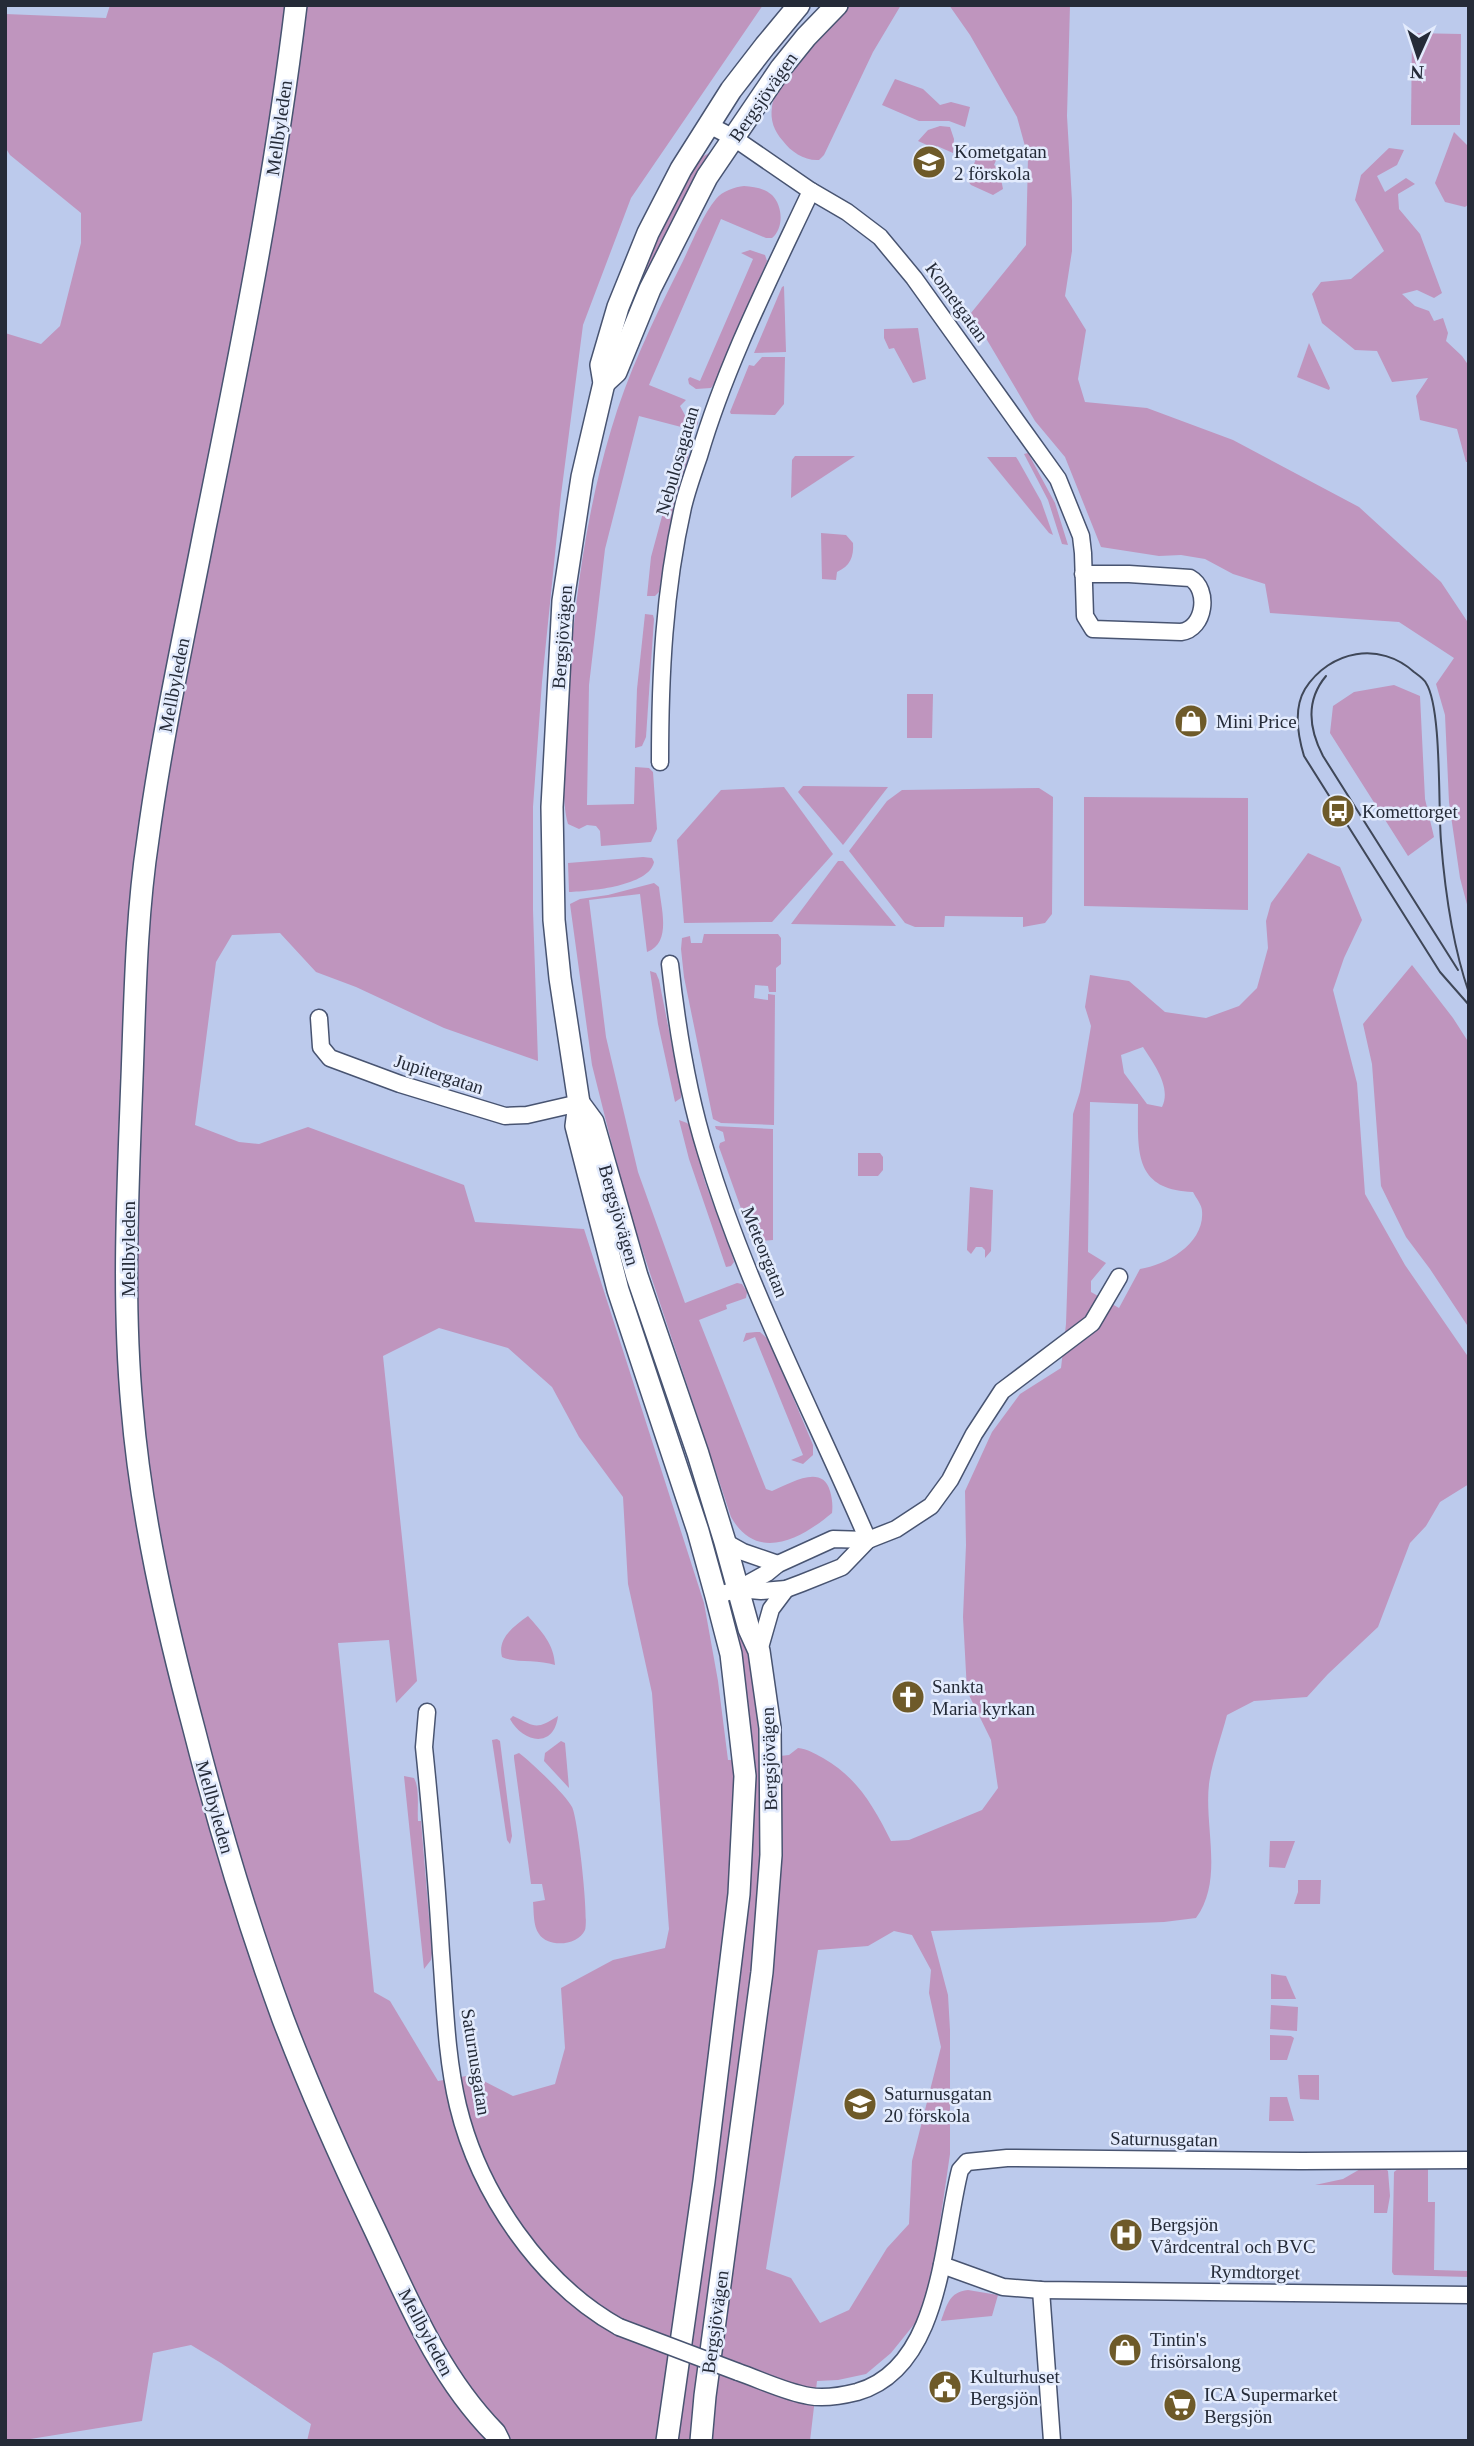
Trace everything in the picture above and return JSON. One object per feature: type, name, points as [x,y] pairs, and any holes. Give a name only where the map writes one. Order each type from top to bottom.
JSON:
[{"type":"street","name":"Mellbyleden","points":[[296,5],[270,189],[169,711],[144,868],[135,1003],[128,1204],[131,1397],[153,1554],[181,1683],[223,1836],[280,2011],[310,2088],[360,2199],[436,2356],[469,2404],[502,2438]]},
{"type":"street","name":"Bergsjövägen","points":[[667,2441],[721,2046],[743,1852],[744,1776],[731,1654],[698,1531],[618,1290],[576,1126],[579,1103],[554,920],[552,807],[563,601],[582,477],[604,383],[601,365],[618,307],[648,233],[681,169],[765,46],[799,5]]},
{"type":"street","name":"Bergsjövägen","points":[[604,383],[616,372],[650,289],[707,177],[781,68],[837,5]]},
{"type":"street","name":"Kometgatan","points":[[709,125],[734,138],[811,191],[847,212],[880,237],[914,278],[1058,479],[1081,536],[1083,574]]},
{"type":"street","name":"Nebulosagatan","points":[[660,762],[667,593],[683,504],[719,391],[811,191]]},
{"type":"street","points":[[1083,574],[1190,578],[1198,582],[1202,592],[1200,618],[1190,631],[1181,632],[1093,629],[1085,616],[1083,574]]},
{"type":"street","name":"Meteorgatan","points":[[670,964],[677,1030],[688,1082],[705,1150],[722,1202],[758,1294],[868,1540]]},
{"type":"street","name":"Jupitergatan","points":[[319,1018],[321,1047],[330,1058],[413,1088],[505,1116],[527,1115],[579,1103]]},
{"type":"street","name":"Bergsjövägen","points":[[579,1103],[593,1122],[637,1276],[726,1542],[749,1629],[759,1651],[770,1728],[769,1898],[759,1998],[701,2441]]},
{"type":"street","points":[[716,1596],[738,1589],[778,1564],[832,1539],[868,1540],[896,1529],[931,1506],[950,1480],[974,1434],[1002,1391],[1092,1323],[1119,1277]]},
{"type":"street","points":[[738,1589],[786,1589],[842,1567],[868,1540]]},
{"type":"street","points":[[726,1542],[751,1555],[778,1564]]},
{"type":"street","points":[[759,1651],[771,1609],[786,1589]]},
{"type":"street","name":"Saturnusgatan","points":[[427,1712],[424,1747],[447,2028],[458,2105],[472,2149],[492,2190],[519,2234],[547,2270],[578,2300],[619,2327],[792,2392],[811,2397],[845,2395],[882,2382],[899,2368],[910,2353],[925,2323],[942,2264],[960,2170],[967,2162],[978,2159],[1469,2161]]},
{"type":"street","name":"Rymdtorget","points":[[942,2264],[1003,2287],[1041,2290],[1469,2295]]},
{"type":"street","points":[[1041,2290],[1052,2441]]},
{"type":"shaded area","points":[[110,5],[763,5],[631,198],[583,325],[561,495],[542,682],[533,807],[538,1061],[444,1028],[356,987],[316,972],[280,933],[232,935],[216,962],[195,1125],[239,1142],[259,1144],[308,1127],[464,1185],[475,1222],[584,1229],[704,1603],[728,1760],[751,1759],[733,1629],[735,1614],[740,1619],[753,1681],[761,1758],[789,1755],[798,1748],[814,1753],[835,1766],[846,1774],[863,1794],[891,1841],[909,1840],[982,1810],[998,1788],[991,1740],[967,1691],[963,1617],[965,1491],[992,1432],[1020,1394],[1061,1368],[1066,1324],[1073,1114],[1080,1092],[1091,1026],[1085,1007],[1090,975],[1129,981],[1165,1012],[1206,1018],[1239,1006],[1257,988],[1268,948],[1266,921],[1271,903],[1308,853],[1340,867],[1362,920],[1333,990],[1357,1083],[1365,1194],[1405,1265],[1469,1358],[1469,1484],[1440,1502],[1426,1526],[1410,1543],[1378,1627],[1307,1697],[1254,1701],[1227,1715],[1209,1784],[1209,1887],[1196,1918],[1164,1922],[931,1931],[948,1995],[950,2030],[950,2154],[933,2270],[920,2317],[891,2353],[866,2374],[817,2381],[810,2441],[307,2441],[311,2424],[191,2345],[153,2353],[142,2421],[5,2441],[5,333],[41,344],[60,326],[81,243],[81,213],[10,155],[5,147],[5,14],[106,18]],"holes":[[[1143,1047],[1163,1083],[1165,1091],[1162,1107],[1147,1104],[1124,1073],[1121,1055]],[[1090,1102],[1138,1104],[1138,1137],[1143,1164],[1149,1175],[1159,1184],[1173,1190],[1193,1192],[1202,1209],[1201,1223],[1191,1242],[1182,1250],[1162,1263],[1140,1269],[1119,1308],[1091,1292],[1091,1281],[1106,1263],[1088,1252]],[[439,1328],[508,1348],[552,1387],[579,1437],[623,1497],[628,1584],[652,1693],[669,1929],[665,1948],[613,1960],[561,1988],[565,2048],[555,2084],[513,2096],[472,2075],[438,2081],[390,2001],[374,1992],[338,1643],[389,1640],[396,1703],[417,1681],[383,1356]],[[894,1931],[912,1935],[931,1970],[929,1993],[941,2047],[912,2161],[909,2224],[887,2248],[849,2310],[820,2323],[791,2278],[766,2269],[818,1950],[868,1946]]]},
{"type":"shaded area","points":[[850,5],[901,5],[873,52],[824,155],[819,160],[809,159],[794,152],[780,137],[772,121],[772,107],[783,82],[793,68]]},
{"type":"shaded area","points":[[949,5],[1070,5],[1067,116],[1072,251],[1065,296],[1086,330],[1078,379],[1085,402],[1147,408],[1233,440],[1359,507],[1441,582],[1469,624],[1469,912],[1460,878],[1449,802],[1445,715],[1436,684],[1454,658],[1399,622],[1270,613],[1265,584],[1233,574],[1205,559],[1181,555],[1159,556],[1101,547],[1065,457],[1035,421],[971,313],[1026,245],[1028,157],[1017,117],[970,35]]},
{"type":"shaded area","points":[[1412,33],[1461,34],[1460,125],[1411,125]]},
{"type":"shaded area","points":[[895,79],[923,89],[940,105],[951,102],[970,107],[965,127],[949,121],[919,121],[882,105]]},
{"type":"shaded area","points":[[940,126],[950,127],[954,139],[953,153],[918,141],[928,130]]},
{"type":"shaded area","points":[[1454,132],[1469,147],[1469,204],[1465,207],[1445,202],[1435,183]]},
{"type":"shaded area","points":[[1389,148],[1404,150],[1397,165],[1377,176],[1385,192],[1406,178],[1415,184],[1398,194],[1399,209],[1420,234],[1442,293],[1434,298],[1417,290],[1402,294],[1415,306],[1429,311],[1434,321],[1443,318],[1448,333],[1446,341],[1469,366],[1469,462],[1466,462],[1457,429],[1420,420],[1416,396],[1428,378],[1392,382],[1377,351],[1355,350],[1322,323],[1312,294],[1321,282],[1351,279],[1384,251],[1355,200],[1361,175]]},
{"type":"shaded area","points":[[980,150],[997,158],[994,165],[999,169],[1003,189],[993,195],[971,185],[967,180]]},
{"type":"shaded area","points":[[713,151],[613,347],[644,262],[691,169],[700,158]]},
{"type":"shaded area","points":[[744,186],[762,189],[772,195],[780,211],[779,229],[772,238],[766,238],[721,219],[649,385],[686,400],[680,406],[687,419],[697,419],[698,424],[685,428],[639,416],[605,549],[589,685],[587,805],[634,804],[635,767],[649,768],[653,772],[657,829],[651,842],[601,846],[600,831],[596,826],[587,825],[579,829],[568,824],[564,783],[573,637],[581,567],[594,498],[611,430],[650,328],[705,215],[719,196]]},
{"type":"shaded area","points":[[750,250],[765,255],[767,261],[717,380],[711,388],[696,389],[689,384],[688,379],[690,377],[700,381],[753,259],[741,253]]},
{"type":"shaded area","points":[[784,286],[786,352],[754,353],[782,287]]},
{"type":"shaded area","points":[[918,328],[926,379],[913,383],[894,348],[889,349],[884,338],[884,329]]},
{"type":"shaded area","points":[[1309,343],[1330,388],[1329,390],[1297,377]]},
{"type":"shaded area","points":[[762,357],[785,357],[784,404],[775,415],[731,414],[749,365],[754,366]]},
{"type":"shaded area","points":[[681,446],[687,449],[689,454],[675,503],[659,592],[655,596],[647,596],[651,557]]},
{"type":"shaded area","points":[[1028,453],[1055,503],[1068,545],[1062,544],[1048,500],[1024,454]]},
{"type":"shaded area","points":[[795,456],[855,456],[791,498],[792,460]]},
{"type":"shaded area","points":[[987,457],[1016,457],[1041,501],[1053,535],[1049,533]]},
{"type":"shaded area","points":[[821,533],[846,535],[853,543],[850,560],[837,572],[836,580],[822,579]]},
{"type":"shaded area","points":[[645,614],[653,615],[654,619],[646,737],[642,746],[635,748],[637,689]]},
{"type":"shaded area","points":[[1394,685],[1420,696],[1425,799],[1434,837],[1408,856],[1330,733],[1333,706],[1354,692]]},
{"type":"shaded area","points":[[907,694],[933,694],[932,738],[907,738]]},
{"type":"shaded area","points":[[803,786],[888,787],[843,845],[798,792]]},
{"type":"shaded area","points":[[784,787],[833,854],[772,922],[684,923],[677,840],[721,790]]},
{"type":"shaded area","points":[[1039,788],[1053,797],[1052,914],[1045,923],[1023,927],[1023,917],[945,916],[944,927],[915,927],[905,923],[849,851],[887,801],[902,790]]},
{"type":"shaded area","points":[[1084,797],[1248,798],[1248,910],[1084,906]]},
{"type":"shaded area","points":[[652,858],[654,862],[642,877],[618,886],[569,892],[568,863]]},
{"type":"shaded area","points":[[838,861],[843,861],[896,926],[791,924]]},
{"type":"shaded area","points":[[654,883],[659,887],[663,924],[660,941],[647,952],[640,894],[589,900],[606,1037],[638,1172],[685,1303],[737,1283],[742,1284],[747,1292],[746,1298],[726,1305],[727,1309],[699,1320],[766,1489],[772,1491],[813,1477],[820,1478],[830,1491],[832,1513],[807,1531],[780,1542],[766,1543],[753,1539],[742,1531],[731,1517],[631,1216],[592,1065],[570,904],[580,899]]},
{"type":"shaded area","points":[[704,934],[778,934],[781,938],[781,964],[776,968],[776,992],[769,992],[768,986],[755,985],[754,998],[768,1000],[768,994],[775,995],[774,1125],[721,1123],[713,1119],[684,977],[681,949],[682,938],[690,936],[691,943],[702,943]]},
{"type":"shaded area","points":[[1412,965],[1469,1043],[1469,1328],[1406,1237],[1381,1186],[1372,1064],[1363,1024]]},
{"type":"shaded area","points":[[650,971],[656,973],[659,980],[681,1091],[681,1098],[675,1102],[658,1024]]},
{"type":"shaded area","points":[[679,1120],[690,1126],[705,1182],[732,1255],[734,1262],[731,1266],[726,1267],[689,1159]]},
{"type":"shaded area","points":[[715,1126],[773,1129],[773,1240],[753,1242],[719,1147],[720,1143],[725,1141],[723,1132]]},
{"type":"shaded area","points":[[858,1153],[880,1153],[883,1157],[883,1170],[878,1176],[858,1176]]},
{"type":"shaded area","points":[[970,1187],[993,1190],[991,1251],[985,1258],[985,1250],[982,1247],[976,1247],[971,1254],[967,1250]]},
{"type":"shaded area","points":[[760,1332],[769,1340],[813,1445],[813,1455],[803,1464],[791,1460],[803,1455],[755,1337],[743,1342],[746,1333]]},
{"type":"shaded area","points":[[528,1616],[550,1644],[555,1665],[502,1657],[504,1638]]},
{"type":"shaded area","points":[[513,1716],[539,1725],[558,1716],[551,1734],[537,1739],[522,1733],[510,1719]]},
{"type":"shaded area","points":[[492,1740],[500,1741],[512,1836],[510,1844],[507,1840]]},
{"type":"shaded area","points":[[561,1741],[565,1743],[569,1788],[544,1761],[545,1753]]},
{"type":"shaded area","points":[[519,1753],[572,1807],[582,1868],[586,1922],[581,1935],[570,1942],[549,1942],[543,1939],[536,1927],[533,1902],[545,1900],[542,1884],[531,1884],[514,1758],[514,1755]]},
{"type":"shaded area","points":[[404,1776],[414,1778],[416,1782],[418,1821],[421,1821],[432,1953],[431,1960],[424,1969]]},
{"type":"shaded area","points":[[1270,1841],[1295,1841],[1285,1868],[1269,1867]]},
{"type":"shaded area","points":[[1298,1880],[1321,1880],[1320,1904],[1294,1904]]},
{"type":"shaded area","points":[[1271,1974],[1286,1976],[1296,1999],[1271,1999]]},
{"type":"shaded area","points":[[1271,2005],[1298,2007],[1297,2031],[1270,2029]]},
{"type":"shaded area","points":[[1270,2035],[1294,2038],[1287,2060],[1270,2060]]},
{"type":"shaded area","points":[[1298,2075],[1319,2075],[1319,2100],[1300,2099]]},
{"type":"shaded area","points":[[1270,2097],[1287,2097],[1294,2121],[1269,2121]]},
{"type":"shaded area","points":[[1362,2168],[1388,2171],[1390,2196],[1387,2213],[1374,2213],[1374,2185],[1315,2185],[1343,2179]]},
{"type":"shaded area","points":[[1398,2169],[1428,2169],[1428,2202],[1435,2202],[1434,2270],[1469,2271],[1469,2277],[1394,2275],[1392,2272],[1394,2172]]},
{"type":"shaded area","points":[[968,2290],[998,2295],[992,2316],[941,2321],[953,2296]]},
{"type":"tram line","points":[[1469,993],[1454,937],[1445,879],[1437,735],[1431,696],[1426,683],[1401,662],[1371,653],[1342,658],[1315,676],[1301,697],[1298,722],[1304,756],[1440,972],[1469,1005]]},
{"type":"tram line","points":[[1326,676],[1312,705],[1312,725],[1318,746],[1458,970]]},
{"type":"place","name":"Kometgatan 2 förskola","points":[[929,162]]},
{"type":"place","name":"Mini Price","points":[[1191,721]]},
{"type":"place","name":"Komettorget","points":[[1338,811]]},
{"type":"place","name":"Sankta Maria kyrkan","points":[[908,1697]]},
{"type":"place","name":"Saturnusgatan 20 förskola","points":[[860,2104]]},
{"type":"place","name":"Bergsjön Vårdcentral och BVC","points":[[1126,2235]]},
{"type":"place","name":"Tintin's frisörsalong","points":[[1125,2350]]},
{"type":"place","name":"Kulturhuset Bergsjön","points":[[945,2387]]},
{"type":"place","name":"ICA Supermarket Bergsjön","points":[[1180,2405]]}]
